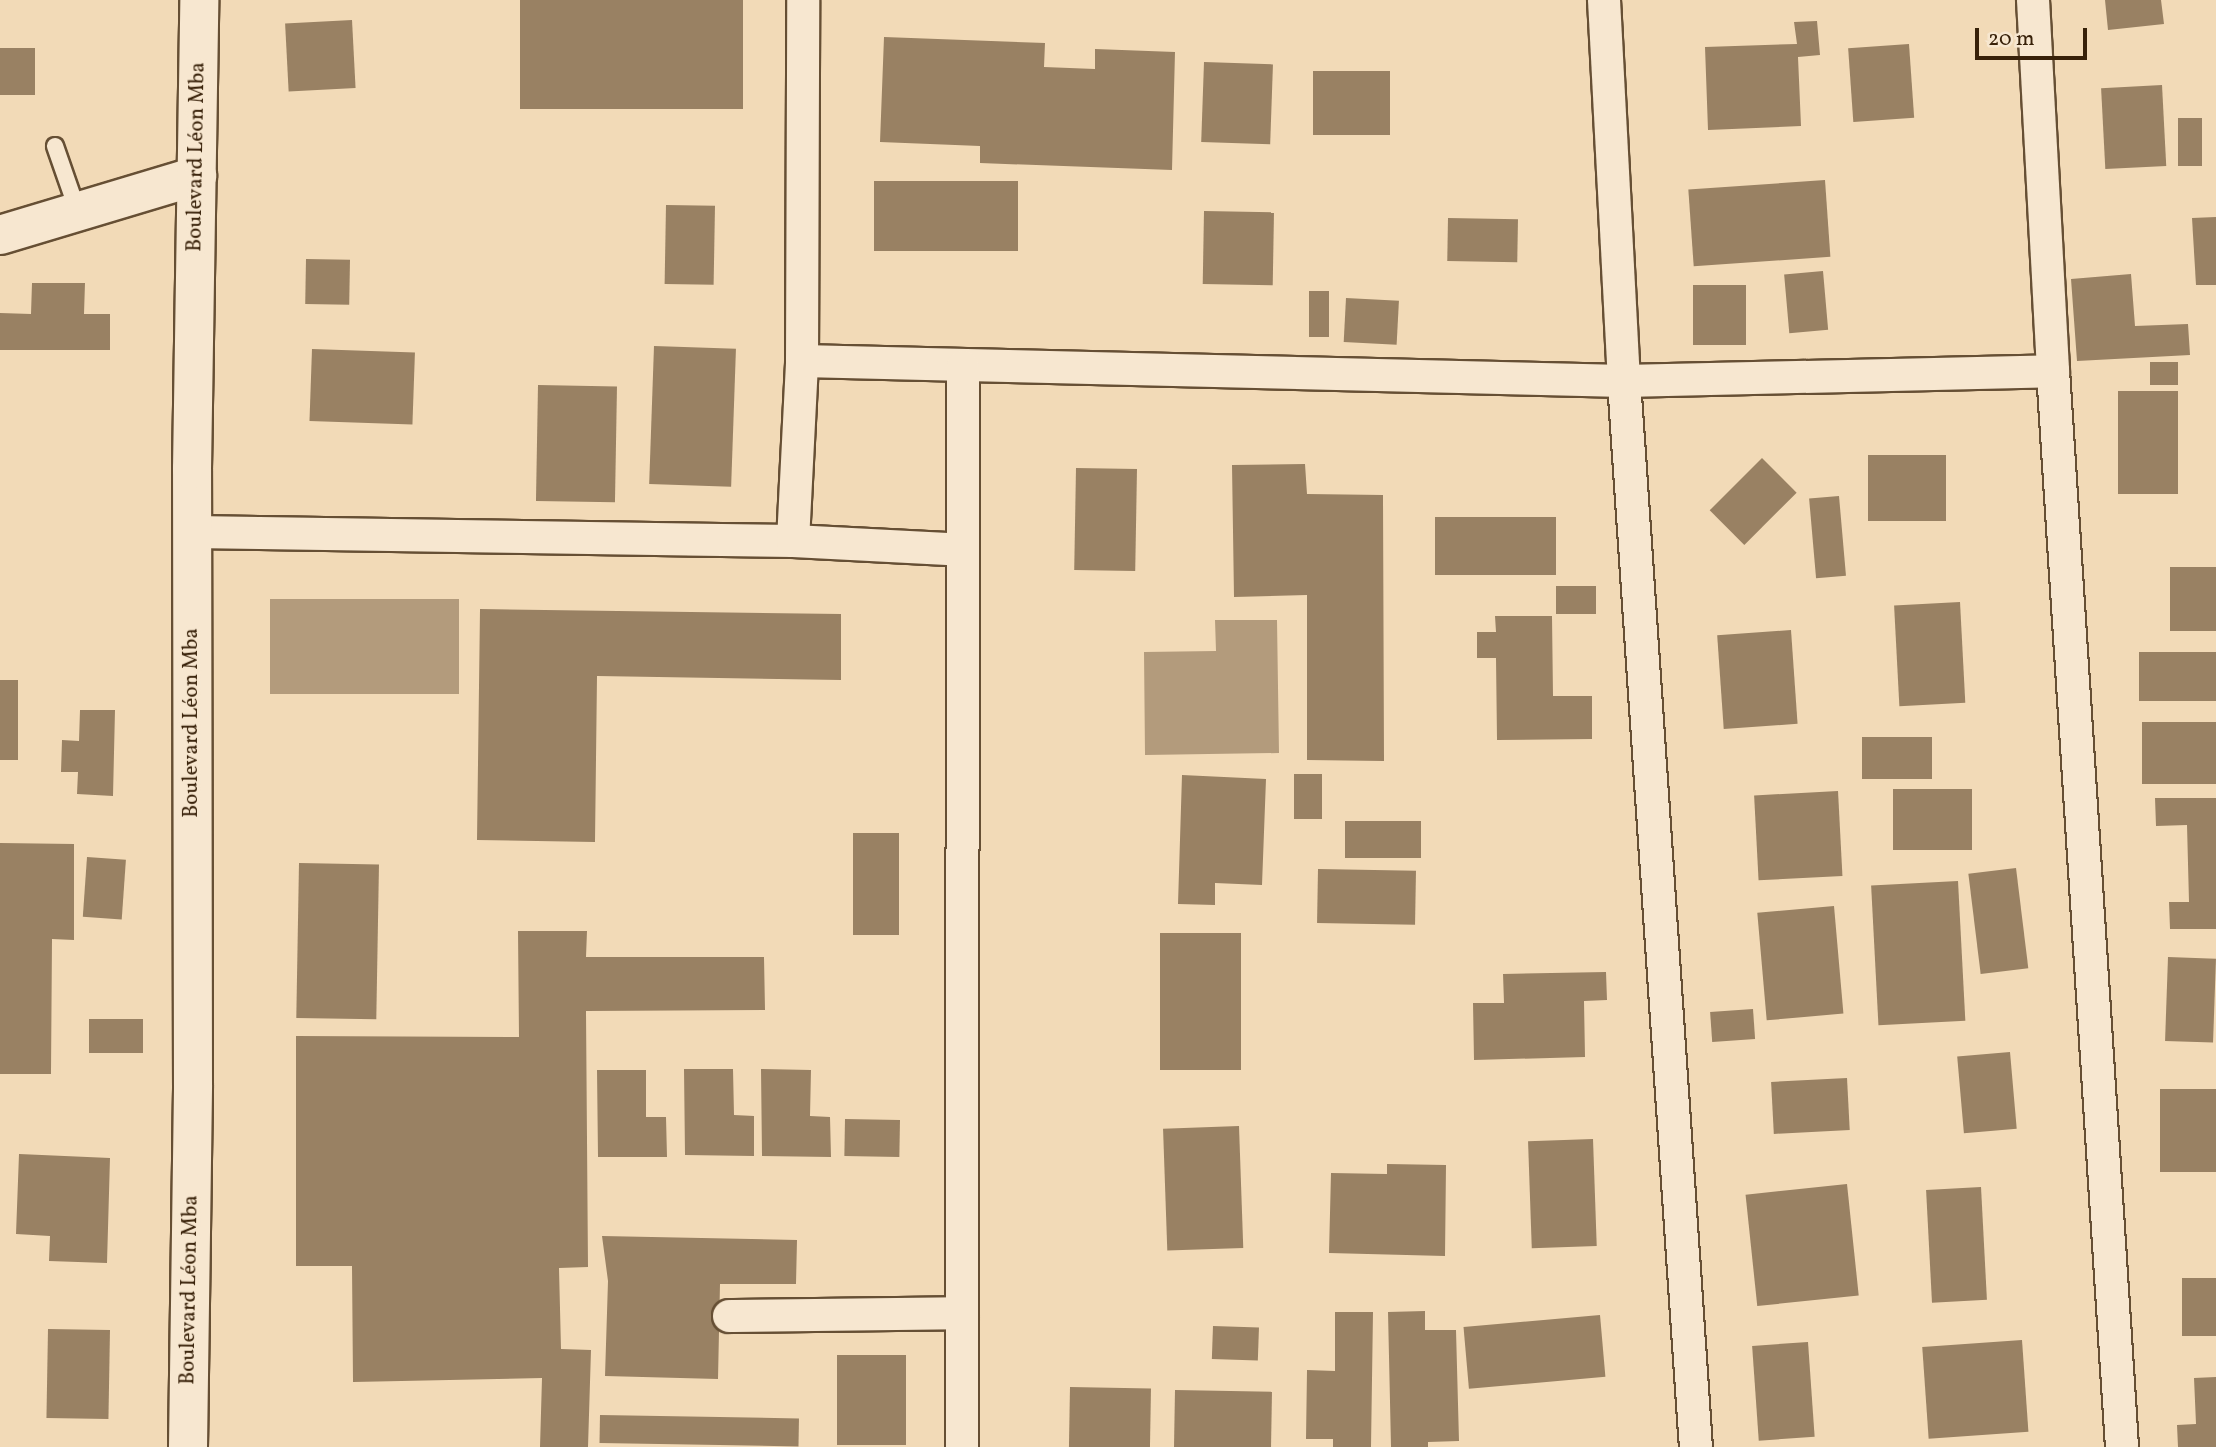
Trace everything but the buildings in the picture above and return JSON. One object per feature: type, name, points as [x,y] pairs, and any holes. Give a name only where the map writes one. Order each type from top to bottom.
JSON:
[{"type":"street","name":"Boulevard Léon Mba","points":[[188,1447],[193,1085],[191,820],[199,0]]},
{"type":"street","points":[[793,541],[802,361],[803,0]]},
{"type":"street","points":[[1604,0],[1624,381],[1696,1447]]},
{"type":"street","points":[[2033,0],[2053,370],[2122,1447]]},
{"type":"street","points":[[0,235],[197,176]]},
{"type":"street","points":[[802,361],[1624,381],[2053,370]]},
{"type":"street","points":[[962,1447],[963,367]]},
{"type":"street","points":[[193,533],[793,541],[962,550]]},
{"type":"street","points":[[729,1316],[962,1313]]},
{"type":"lane","points":[[55,146],[78,212]]},
{"type":"shaded area","points":[[270,599],[459,599],[459,694],[270,694]]},
{"type":"shaded area","points":[[1215,620],[1277,620],[1279,753],[1145,755],[1144,652],[1216,651]]}]
